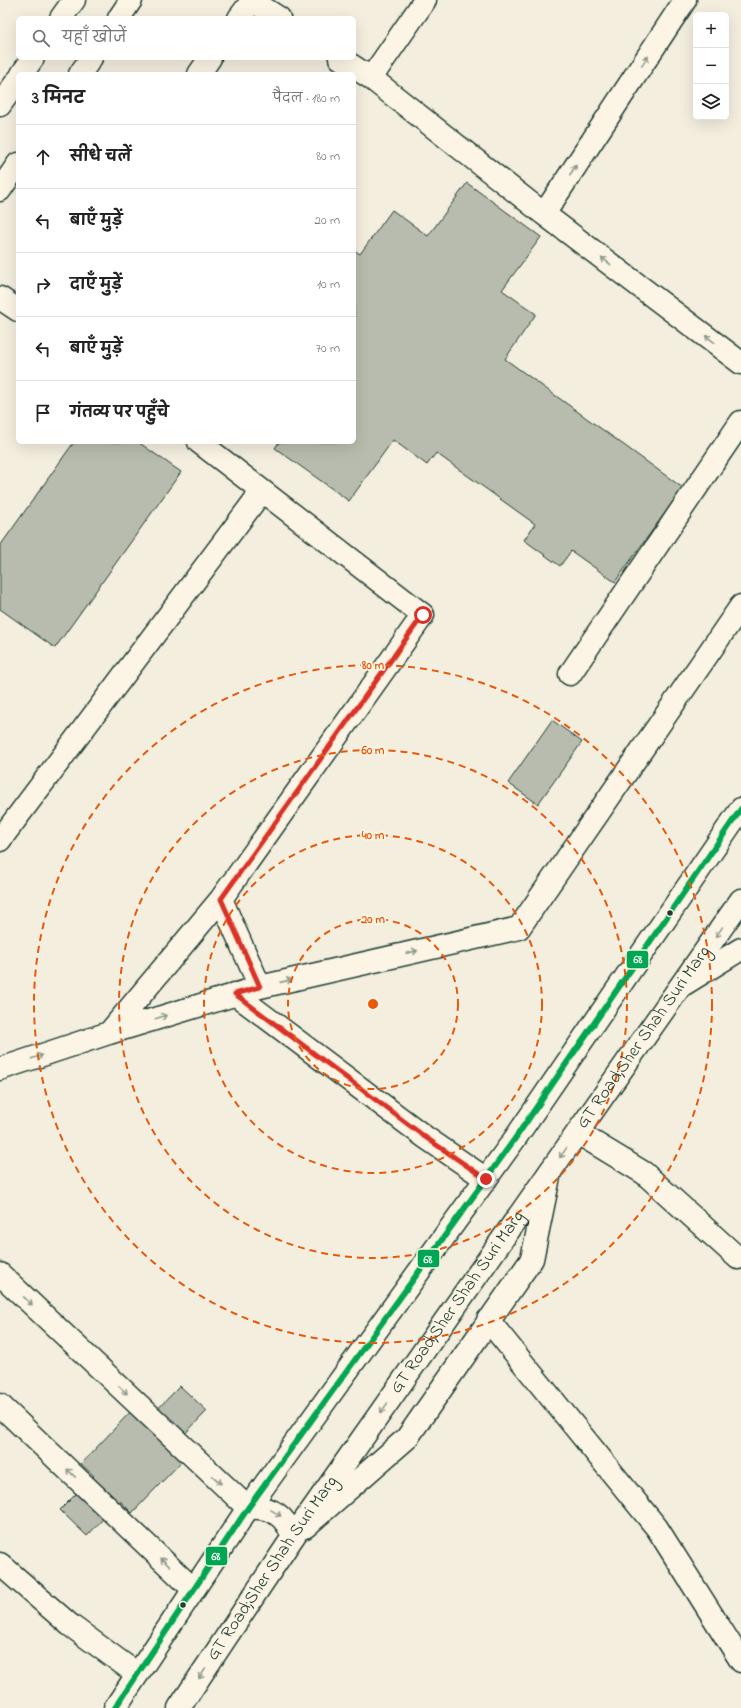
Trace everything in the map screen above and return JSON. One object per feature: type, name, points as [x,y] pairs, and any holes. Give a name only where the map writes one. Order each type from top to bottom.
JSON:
[{"type":"main road","points":[[62,16],[74,0]]},
{"type":"main road","points":[[120,16],[132,0]]},
{"type":"main road","points":[[240,16],[252,0],[276,16]]},
{"type":"main road","points":[[372,78],[425,0]]},
{"type":"main road","points":[[544,214],[685,0]]},
{"type":"main road","points":[[23,72],[32,60]]},
{"type":"main road","points":[[81,72],[90,60]]},
{"type":"main road","points":[[200,72],[209,60]]},
{"type":"main road","points":[[343,60],[372,78],[544,214],[741,362]]},
{"type":"main road","points":[[0,105],[16,83]]},
{"type":"main road","points":[[0,190],[16,167]]},
{"type":"main road","points":[[0,298],[16,309]]},
{"type":"main road","points":[[570,674],[741,422]]},
{"type":"main road","points":[[109,1033],[221,899],[423,615],[202,444]]},
{"type":"main road","points":[[0,840],[262,491]]},
{"type":"main road","points":[[0,1069],[109,1033],[260,987],[519,928],[741,606]]},
{"type":"main road","points":[[115,1708],[248,1508],[514,1140],[741,809]]},
{"type":"main road","points":[[221,899],[260,987]]},
{"type":"main road","name":"GT Road;Sher Shah Suri Marg","points":[[179,1708],[293,1537],[741,900]]},
{"type":"main road","points":[[681,986],[741,950]]},
{"type":"main road","points":[[235,994],[425,1137],[486,1179]]},
{"type":"main road","points":[[578,1133],[644,1173],[738,1258]]},
{"type":"main road","points":[[0,1274],[248,1508],[259,1507],[271,1510],[282,1516],[289,1526],[293,1537],[406,1438],[532,1259],[550,1172]]},
{"type":"main road","points":[[488,1320],[657,1528],[741,1661]]},
{"type":"main road","points":[[0,1405],[193,1589]]},
{"type":"main road","points":[[0,1564],[70,1625],[137,1674]]},
{"type":"building","points":[[467,183],[541,237],[502,290],[536,314],[505,359],[683,488],[615,582],[571,551],[560,566],[524,540],[535,524],[436,453],[427,465],[393,440],[349,501],[275,448],[278,444],[356,444],[356,251],[360,254],[392,210],[428,236]]},
{"type":"building","points":[[73,444],[141,444],[181,472],[55,648],[0,609],[0,546]]},
{"type":"building","points":[[552,720],[582,742],[538,804],[508,783]]},
{"type":"building","points":[[180,1386],[207,1411],[172,1447],[184,1459],[132,1513],[120,1501],[87,1536],[60,1510],[94,1476],[81,1464],[133,1409],[145,1422]]},
{"type":"transit line","name":"68","points":[[115,1708],[248,1508],[514,1140],[741,809]]},
{"type":"route","points":[[423,615],[221,899],[260,987],[235,994],[425,1137],[486,1179]]}]
